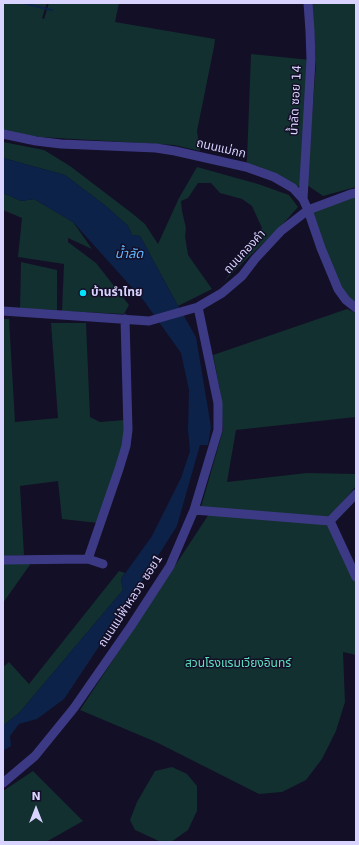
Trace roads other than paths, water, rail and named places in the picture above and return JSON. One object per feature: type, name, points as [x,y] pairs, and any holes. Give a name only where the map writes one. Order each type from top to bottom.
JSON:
[{"type":"street","name":"น้ำลัด ซอย 14","points":[[302,199],[311,60],[308,3]]},
{"type":"street","name":"ถนนแม่กก","points":[[3,134],[36,141],[61,144],[156,148],[176,151],[246,167],[284,182],[293,188],[302,199],[308,210],[321,248],[338,289],[346,300],[356,308]]},
{"type":"street","name":"ถนนกองคำ","points":[[125,319],[149,321],[198,307],[222,293],[242,276],[281,230],[308,210],[356,193]]},
{"type":"street","name":"ถนนแม่ฟ้าหลวง ซอย1","points":[[3,783],[35,756],[74,708],[131,626],[170,566],[194,510],[218,430],[218,403],[198,307]]},
{"type":"street","points":[[3,311],[125,319],[128,430],[126,446],[88,558]]},
{"type":"street","points":[[330,521],[356,494]]},
{"type":"street","points":[[194,510],[330,521]]},
{"type":"street","points":[[330,521],[356,578]]},
{"type":"street","points":[[3,560],[88,558],[103,564]]},
{"type":"water","name":"น้ำลัด","points":[[3,158],[65,175],[107,207],[128,226],[132,235],[140,236],[196,337],[211,427],[208,445],[200,445],[177,526],[130,600],[64,699],[37,719],[19,724],[10,736],[11,746],[3,751],[3,726],[20,712],[123,590],[121,579],[152,536],[181,478],[190,451],[188,430],[189,390],[181,353],[144,301],[73,222],[34,199],[21,201],[3,193]]},
{"type":"waterway","points":[[23,3],[52,10]]},
{"type":"place","name":"บ้านรำไทย","points":[[83,293]]},
{"type":"park label","name":"สวนโรงแรมเวียงอินทร์","points":[[238,664]]}]
